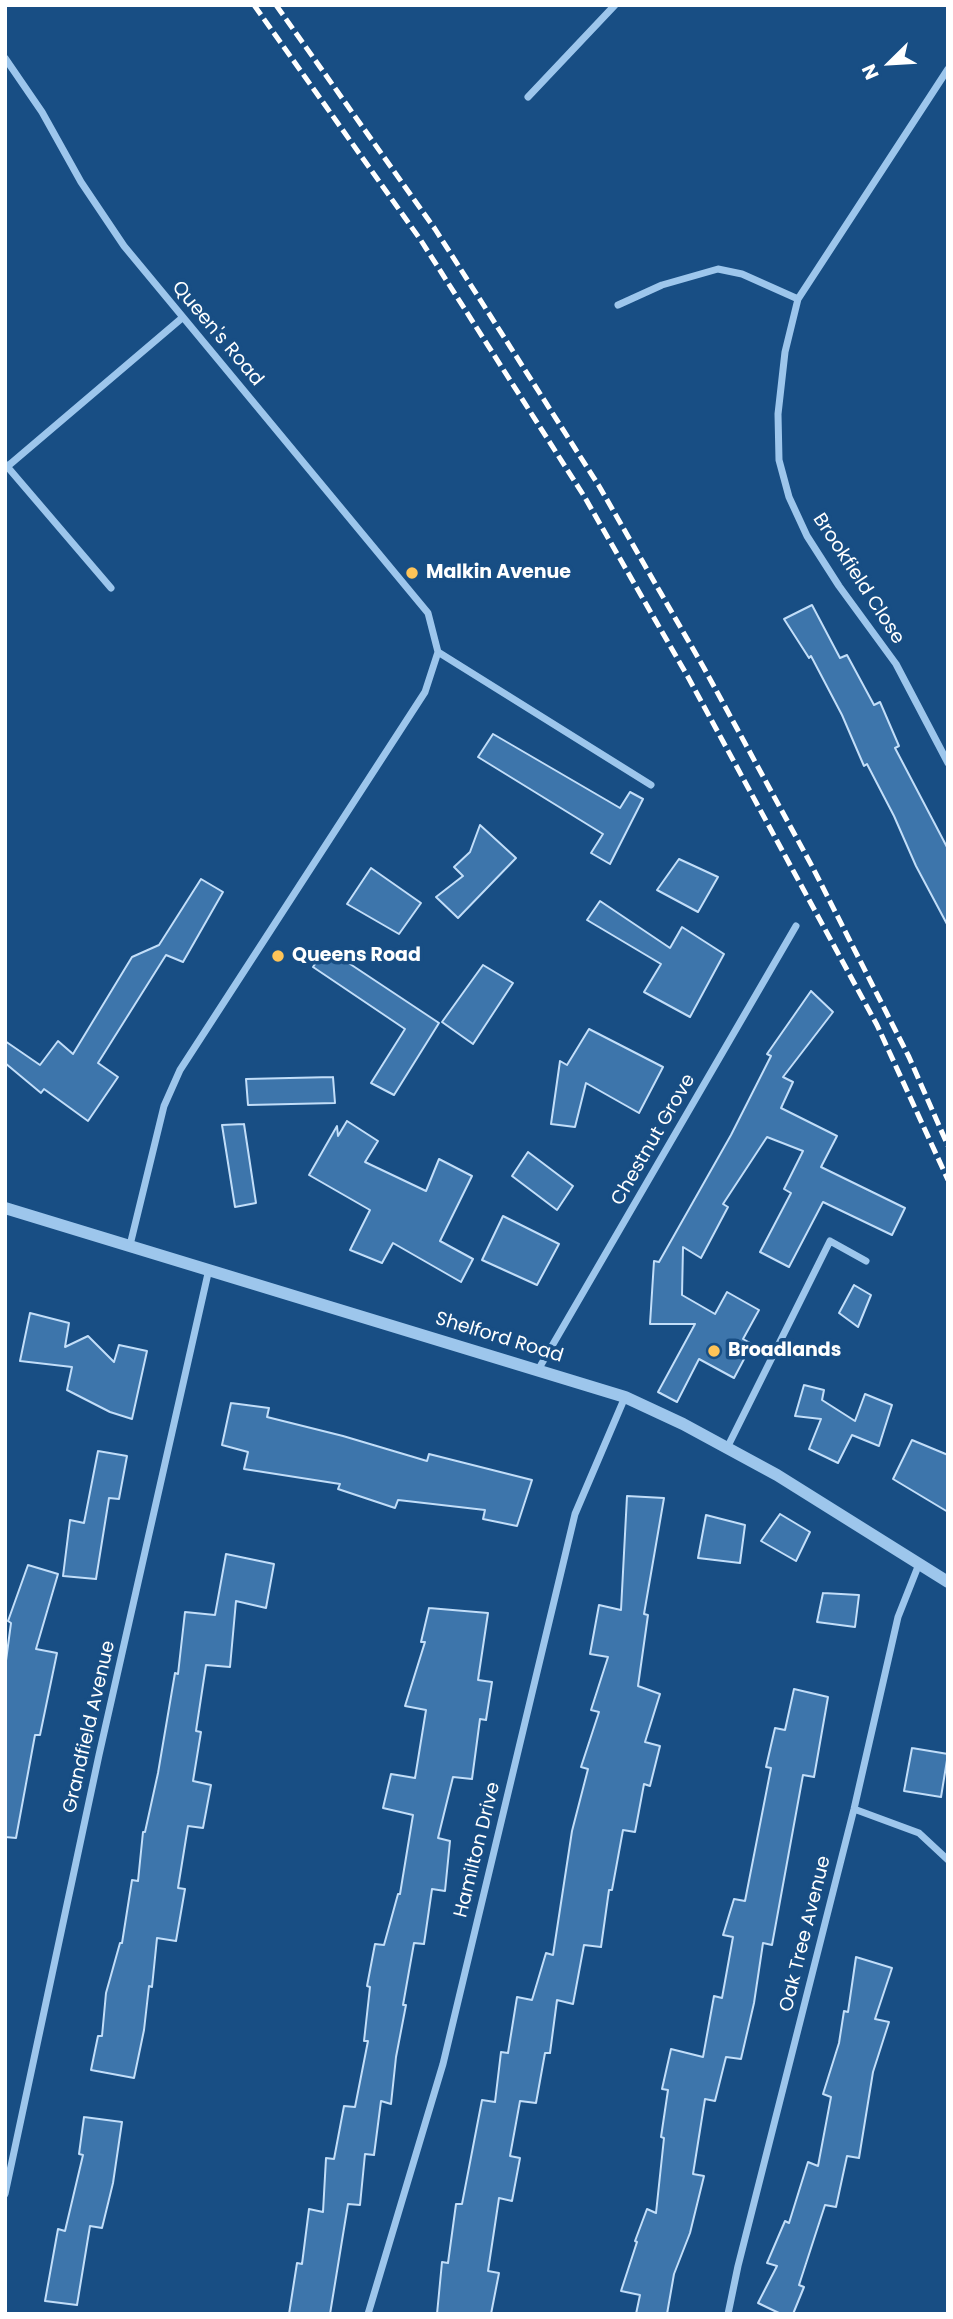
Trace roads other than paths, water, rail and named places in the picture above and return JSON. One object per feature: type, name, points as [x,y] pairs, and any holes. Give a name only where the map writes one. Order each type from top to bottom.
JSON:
[{"type":"street","points":[[528,97],[615,5]]},
{"type":"street","name":"Queen's Road","points":[[5,58],[42,112],[81,182],[124,246],[428,613],[438,652]]},
{"type":"street","name":"Brookfield Close","points":[[948,69],[798,299],[785,352],[778,414],[779,460],[789,497],[807,536],[839,586],[896,664],[948,762]]},
{"type":"street","points":[[5,78],[16,73]]},
{"type":"street","points":[[618,305],[662,285],[718,269],[741,274],[798,299]]},
{"type":"street","points":[[111,588],[7,465],[182,317]]},
{"type":"street","points":[[131,1245],[164,1105],[180,1070],[425,692],[438,652],[651,785]]},
{"type":"street","name":"Chestnut Grove","points":[[538,1370],[796,926]]},
{"type":"street","name":"Shelford Road","points":[[5,1208],[625,1397],[777,1475],[948,1582]]},
{"type":"street","points":[[727,1448],[830,1241],[866,1261]]},
{"type":"street","name":"Grandfield Avenue","points":[[5,2194],[96,1768],[209,1269]]},
{"type":"street","name":"Hamilton Drive","points":[[368,2314],[443,2064],[575,1514],[625,1397]]},
{"type":"street","name":"Oak Tree Avenue","points":[[728,2314],[854,1809],[898,1617],[919,1564]]},
{"type":"street","points":[[854,1809],[919,1833],[948,1860]]},
{"type":"railway","points":[[254,5],[420,239],[584,496],[688,677],[877,1025],[948,1180]]},
{"type":"railway","points":[[276,5],[435,229],[599,486],[704,668],[813,868],[909,1057],[948,1146]]},
{"type":"place","name":"Malkin Avenue","points":[[412,573]]},
{"type":"place","name":"Queens Road","points":[[278,956]]},
{"type":"place","name":"Broadlands","points":[[714,1351]]}]
